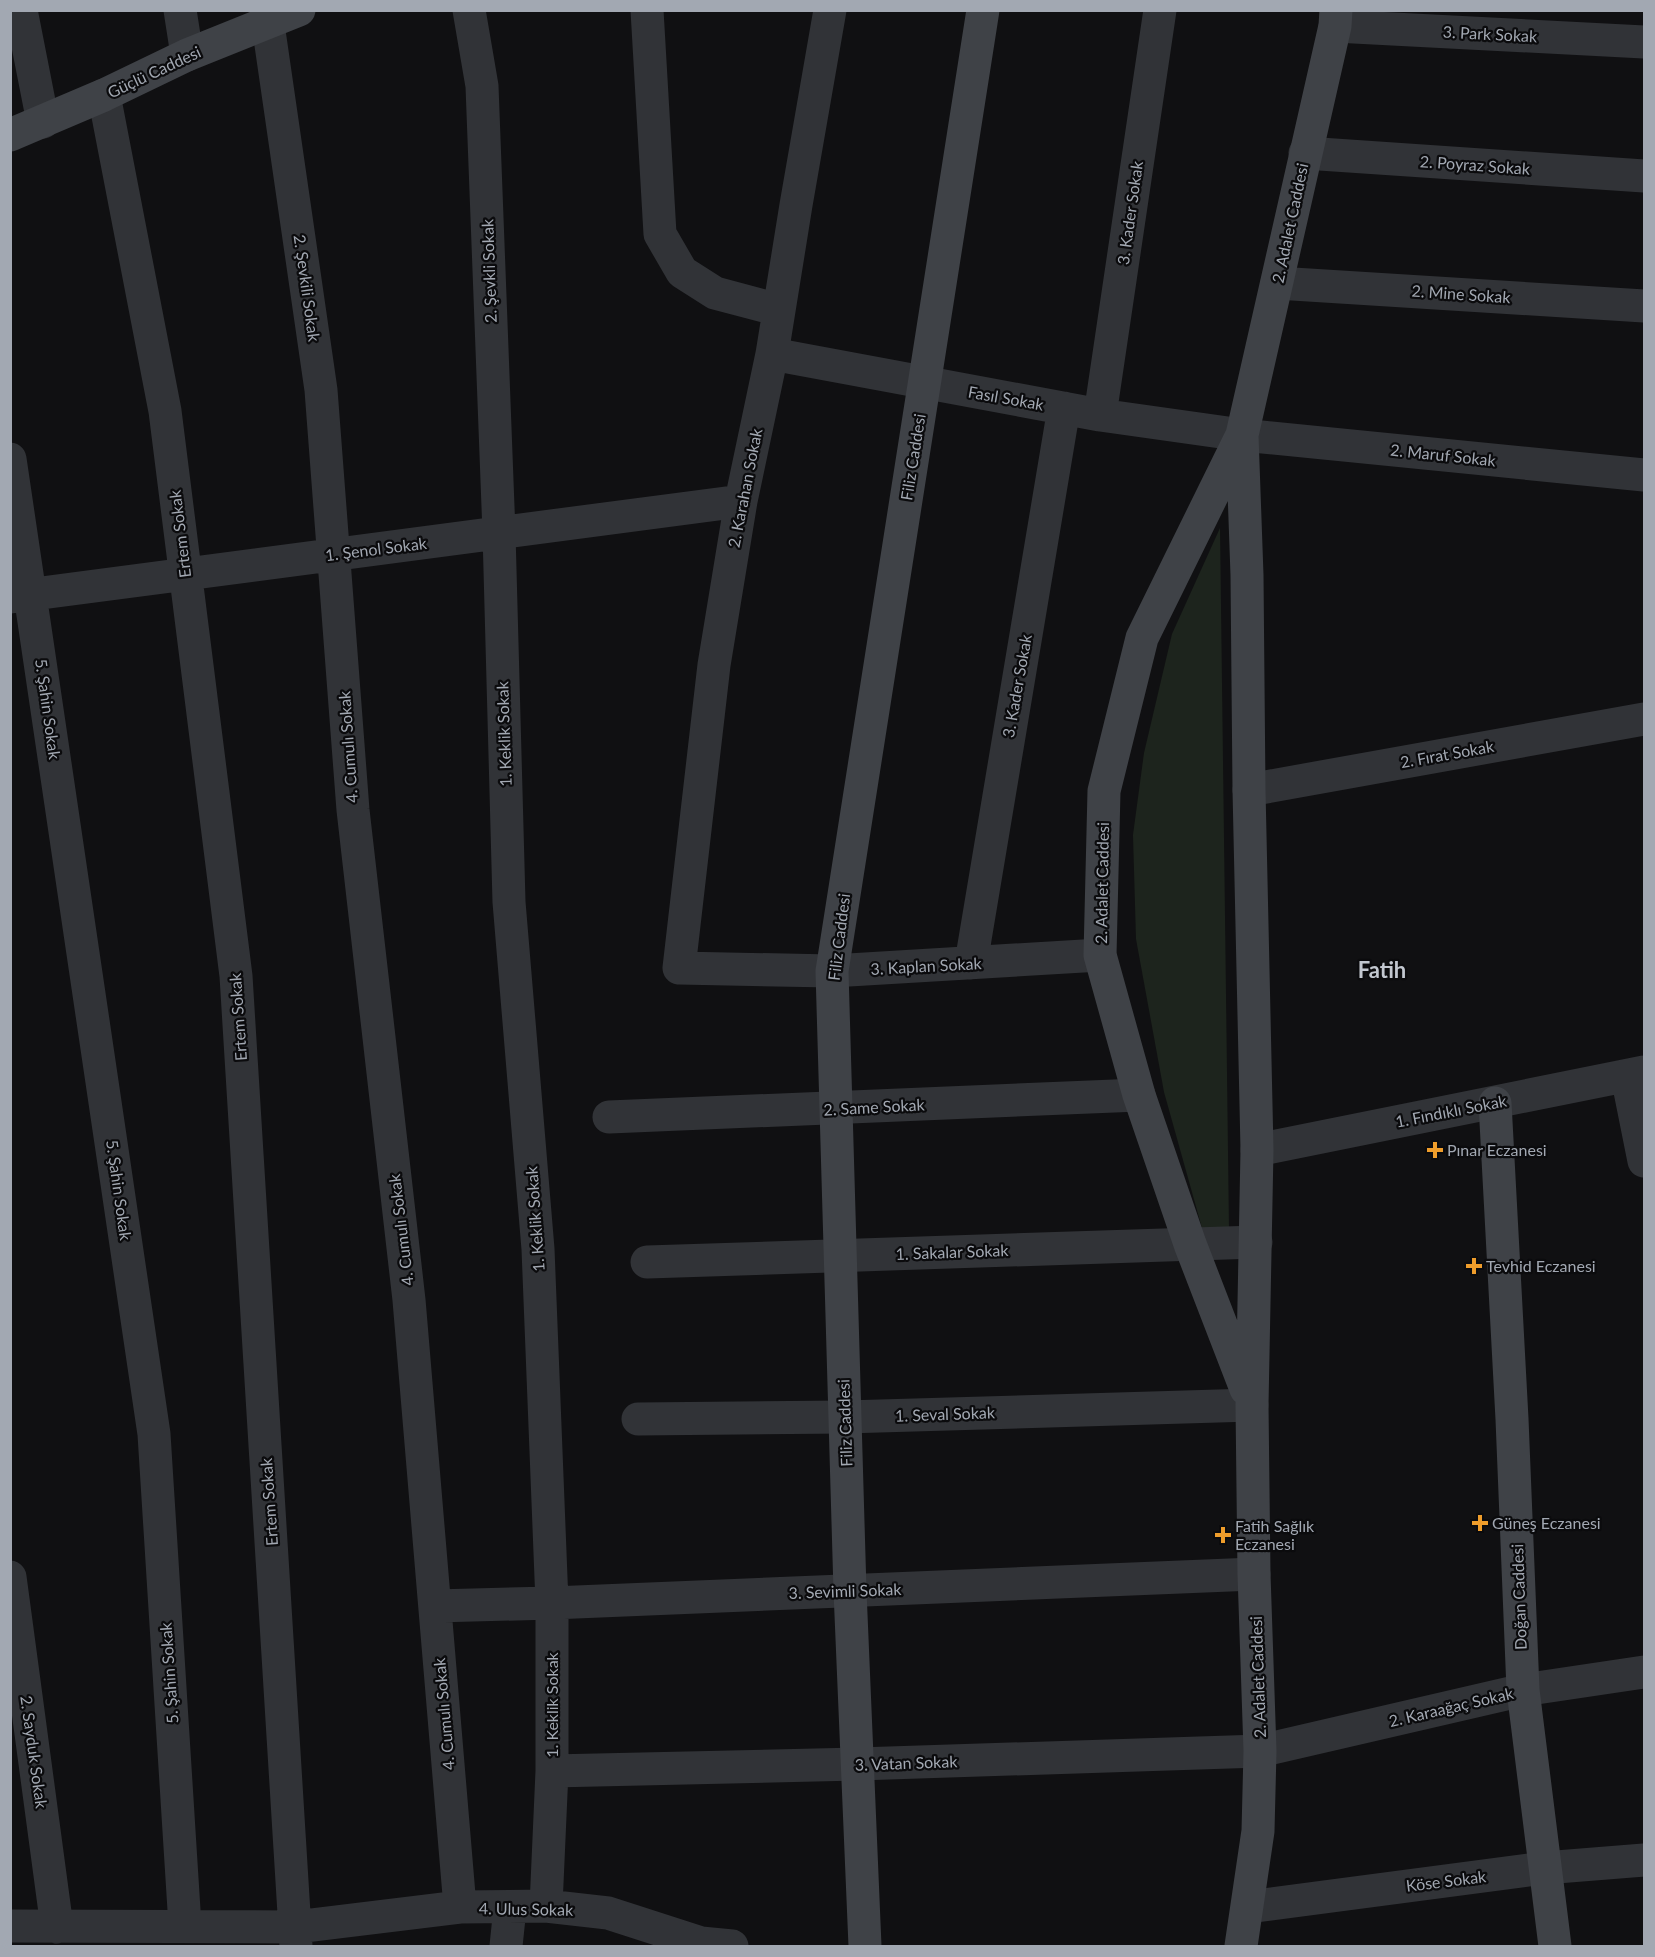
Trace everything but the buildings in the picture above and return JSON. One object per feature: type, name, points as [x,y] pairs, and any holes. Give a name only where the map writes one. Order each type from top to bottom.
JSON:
[{"type":"main road","name":"Güçlü Caddesi","points":[[10,135],[187,56],[299,10]]},
{"type":"main road","name":"Filiz Caddesi","points":[[865,1947],[850,1591],[832,971],[983,10]]},
{"type":"main road","name":"2. Adalet Caddesi","points":[[1252,1405],[1190,1244],[1139,1095],[1100,956],[1104,791],[1142,638],[1242,435],[1335,18]]},
{"type":"main road","name":"2. Adalet Caddesi","points":[[1241,1947],[1258,1831],[1260,1751],[1254,1574],[1252,1405],[1257,1150],[1247,575],[1242,435]]},
{"type":"main road","name":"Doğan Caddesi","points":[[1495,1103],[1512,1419],[1523,1690],[1554,1947]]},
{"type":"street","points":[[21,10],[43,122]]},
{"type":"street","points":[[180,10],[187,56]]},
{"type":"street","name":"2. Şevkli Sokak","points":[[469,10],[482,86],[498,533]]},
{"type":"street","points":[[647,10],[660,234],[681,272],[715,293],[779,310]]},
{"type":"street","name":"2. Karahan Sokak","points":[[679,968],[714,665],[741,501],[772,354],[830,10]]},
{"type":"street","name":"3. Kader Sokak","points":[[1100,415],[1160,10]]},
{"type":"street","name":"3. Park Sokak","points":[[1335,18],[1644,42]]},
{"type":"street","name":"2. Şevkili Sokak","points":[[268,24],[321,390],[333,554]]},
{"type":"street","name":"Ertem Sokak","points":[[104,95],[165,411],[236,976],[296,1937]]},
{"type":"street","name":"2. Poyraz Sokak","points":[[1305,153],[1644,176]]},
{"type":"street","name":"2. Mine Sokak","points":[[1277,283],[1644,306]]},
{"type":"street","name":"Fasıl Sokak","points":[[772,354],[1100,415],[1242,435]]},
{"type":"street","name":"3. Kader Sokak","points":[[971,963],[1064,408]]},
{"type":"street","name":"2. Maruf Sokak","points":[[1242,435],[1644,475]]},
{"type":"street","name":"5. Şahin Sokak","points":[[10,459],[21,596],[154,1434],[185,1926]]},
{"type":"street","name":"1. Şenol Sokak","points":[[21,596],[741,501]]},
{"type":"street","name":"1. Keklik Sokak","points":[[498,533],[509,902],[538,1249],[552,1603],[552,1771],[546,1906]]},
{"type":"street","name":"4. Cumulı Sokak","points":[[333,554],[353,810],[409,1300],[460,1907]]},
{"type":"street","name":"2. Fırat Sokak","points":[[1249,790],[1644,719]]},
{"type":"street","name":"3. Kaplan Sokak","points":[[679,968],[832,971],[1100,956]]},
{"type":"street","points":[[1636,1074],[1644,1161]]},
{"type":"street","name":"1. Fındıklı Sokak","points":[[1257,1150],[1636,1074]]},
{"type":"street","name":"2. Same Sokak","points":[[609,1117],[1139,1095]]},
{"type":"street","name":"1. Sakalar Sokak","points":[[647,1262],[1256,1242]]},
{"type":"street","name":"1. Seval Sokak","points":[[638,1419],[845,1417],[1252,1405]]},
{"type":"street","name":"3. Sevimli Sokak","points":[[435,1606],[1254,1574]]},
{"type":"street","name":"2. Sayduk Sokak","points":[[10,1576],[57,1927]]},
{"type":"street","name":"2. Karaağaç Sokak","points":[[1260,1751],[1523,1690],[1644,1672]]},
{"type":"street","name":"3. Vatan Sokak","points":[[552,1771],[1260,1751]]},
{"type":"street","name":"Köse Sokak","points":[[1248,1907],[1544,1868],[1644,1860]]},
{"type":"street","name":"4. Ulus Sokak","points":[[10,1926],[57,1927],[142,1936],[185,1926],[296,1937],[460,1907],[546,1906],[608,1912],[712,1946]]},
{"type":"street","points":[[506,1947],[510,1908]]},
{"type":"shaded area","points":[[1220,528],[1229,1230],[1202,1228],[1164,1092],[1136,939],[1133,835],[1144,753],[1172,634]]},
{"type":"place","name":"Pınar Eczanesi","points":[[1435,1150]]},
{"type":"place","name":"Tevhid Eczanesi","points":[[1474,1266]]},
{"type":"place","name":"Güneş Eczanesi","points":[[1480,1523]]},
{"type":"place","name":"Fatih Sağlık Eczanesi","points":[[1223,1535]]},
{"type":"district","name":"Fatih","points":[[1382,970]]}]
